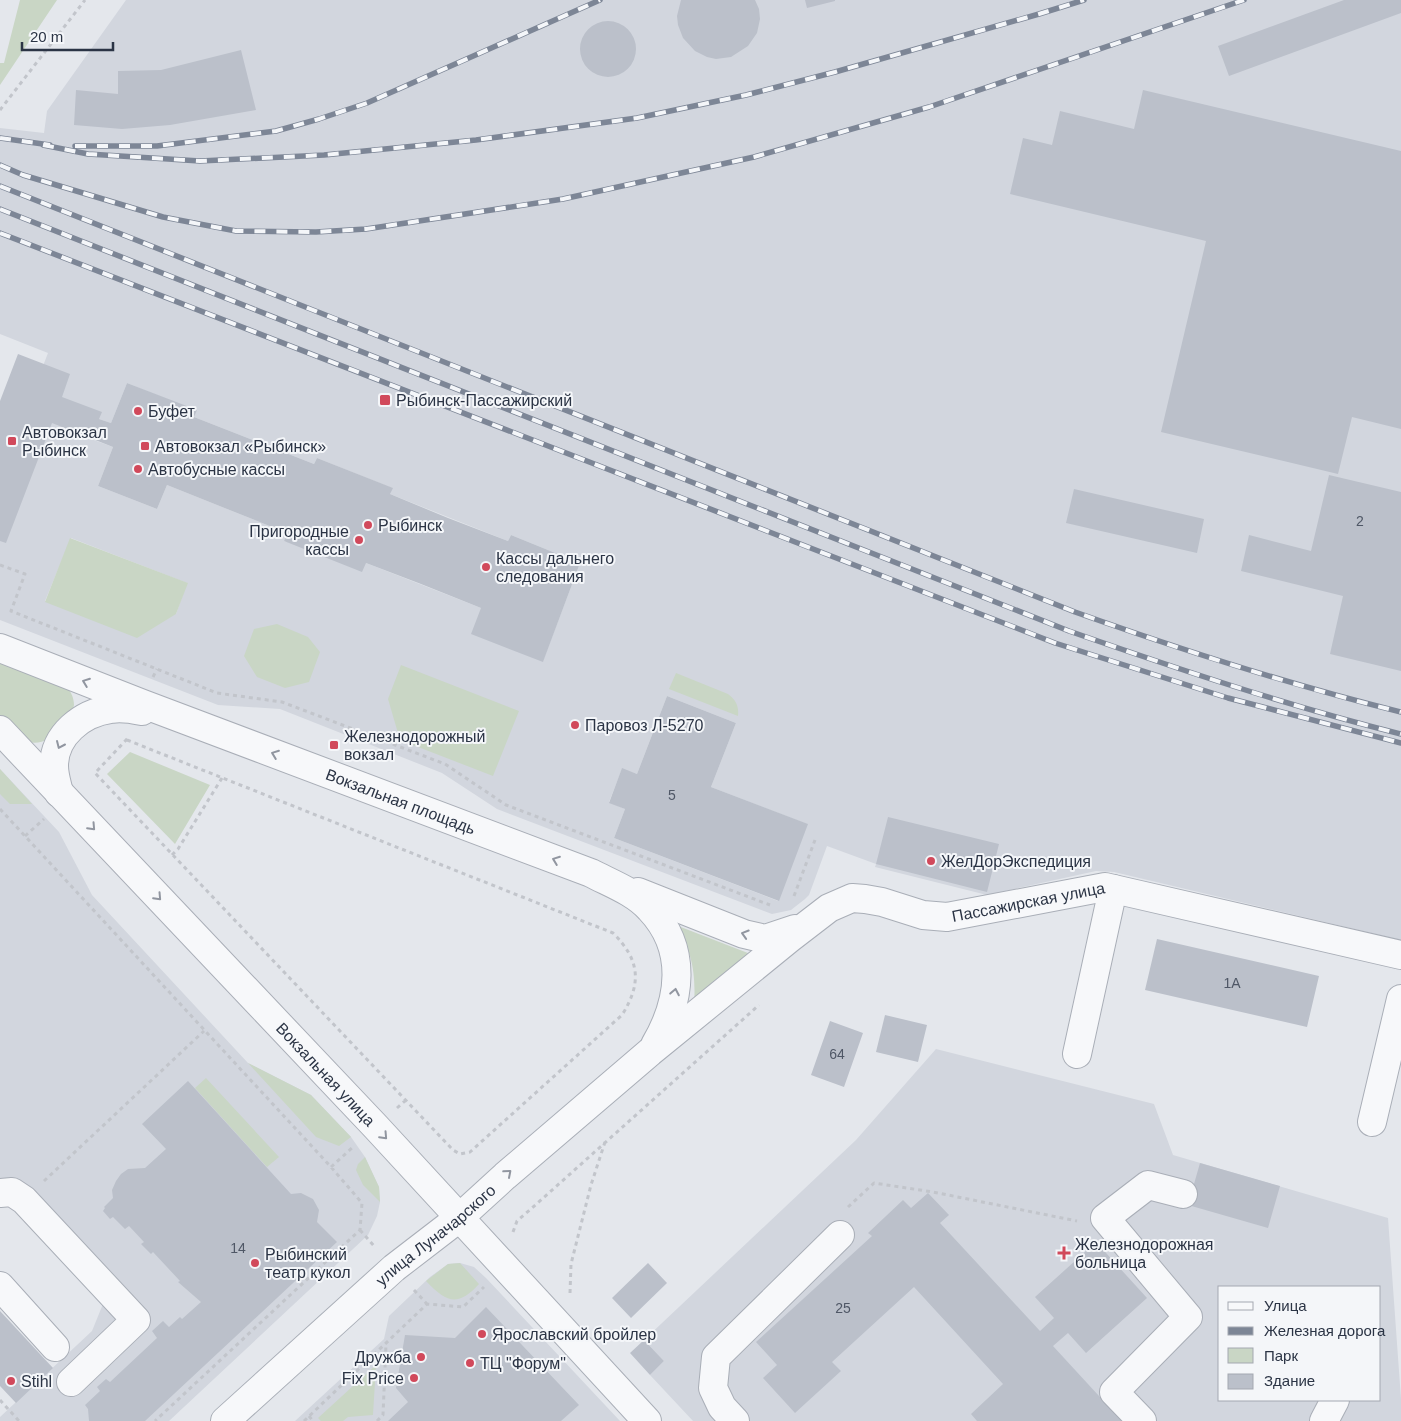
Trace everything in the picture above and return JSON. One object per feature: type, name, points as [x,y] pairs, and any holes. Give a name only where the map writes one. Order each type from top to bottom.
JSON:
[{"type":"street","name":"Вокзальная площадь","points":[[0,648],[180,719],[591,873],[634,896],[650,908],[661,922],[673,945],[678,968],[676,991],[665,1027],[650,1052]]},
{"type":"street","points":[[59,793],[54,766],[60,741],[66,732],[87,716],[118,708],[180,719]]},
{"type":"street","name":"Вокзальная улица","points":[[0,730],[376,1127],[648,1421]]},
{"type":"street","points":[[591,873],[744,934],[765,939],[808,925]]},
{"type":"street","name":"Пассажирская улица","points":[[650,1052],[829,908],[852,898],[882,902],[923,915],[948,917],[1105,887],[1401,955]]},
{"type":"street","points":[[1077,1054],[1113,889]]},
{"type":"street","points":[[1372,1122],[1401,998]]},
{"type":"street","name":"улица Луначарского","points":[[225,1421],[394,1268],[459,1218],[505,1176],[650,1052]]},
{"type":"street","points":[[1142,1421],[1114,1392],[1188,1317],[1105,1218],[1148,1185],[1183,1194]]},
{"type":"street","points":[[12,1196],[136,1320],[71,1382]]},
{"type":"street","points":[[721,1416],[713,1388],[716,1357],[842,1223]]},
{"type":"street","points":[[0,1286],[55,1347]]},
{"type":"street","points":[[1324,1421],[1334,1401]]},
{"type":"path","points":[[0,110],[85,0]]},
{"type":"path","points":[[0,565],[25,574],[11,611],[218,693],[282,702],[436,760],[445,764],[506,805],[778,907]]},
{"type":"path","points":[[127,740],[613,934],[626,946],[634,963],[636,984],[632,1000],[622,1015],[470,1152],[460,1154],[454,1150],[172,855],[95,773],[127,740]]},
{"type":"path","points":[[172,855],[178,850],[222,778]]},
{"type":"path","points":[[0,809],[331,1167],[362,1203],[360,1230],[155,1421]]},
{"type":"path","points":[[790,901],[795,896],[814,840]]},
{"type":"path","points":[[514,1237],[513,1229],[517,1221],[766,998]]},
{"type":"path","points":[[12,1196],[204,1031]]},
{"type":"path","points":[[570,1297],[571,1264],[591,1184],[606,1142]]},
{"type":"path","points":[[842,1223],[874,1183],[933,1192],[1114,1228]]},
{"type":"path","points":[[304,1421],[427,1304],[463,1306],[486,1285]]},
{"type":"path","points":[[377,1421],[384,1415],[386,1344]]},
{"type":"path","points":[[0,1400],[19,1421]]},
{"type":"path","points":[[309,1416],[313,1421]]},
{"type":"shaded area","points":[[126,0],[1401,0],[1401,940],[1114,872],[1096,871],[987,895],[875,867],[876,864],[827,846],[809,895],[791,910],[772,914],[497,809],[442,773],[280,709],[218,705],[0,620],[0,477],[48,353],[0,334],[0,128],[44,133],[47,111]],"holes":[[[127,383],[196,411],[194,417],[314,464],[317,458],[392,488],[390,494],[508,541],[511,535],[580,563],[543,661],[481,608],[366,563],[284,541],[287,533],[167,485],[157,509],[98,486],[113,447],[91,439],[99,419],[111,423]],[[71,538],[187,583],[176,614],[45,601]],[[667,696],[736,723],[711,787],[807,824],[778,901],[614,838],[625,809],[609,802],[622,769],[637,774]]]},
{"type":"shaded area","points":[[0,769],[59,832],[92,895],[248,1063],[311,1095],[351,1137],[365,1157],[379,1187],[380,1202],[377,1216],[368,1235],[169,1421],[0,1421],[0,1417],[92,1331],[105,1299],[0,1189]]},
{"type":"shaded area","name":"Железнодорожная больница","points":[[936,1049],[1154,1104],[1173,1155],[1388,1218],[1401,1421],[693,1421],[650,1375],[664,1361],[644,1340],[856,1140]]},
{"type":"shaded area","points":[[460,1263],[474,1267],[486,1278],[620,1421],[295,1421],[384,1339],[389,1316],[430,1277],[448,1264]]},
{"type":"green space","points":[[20,0],[57,0],[0,85],[0,63],[4,63]]},
{"type":"green space","points":[[70,538],[188,583],[176,614],[137,638],[45,602]]},
{"type":"green space","points":[[277,624],[308,637],[320,652],[309,682],[285,688],[257,677],[244,656],[254,629]]},
{"type":"green space","points":[[0,659],[67,687],[70,691],[74,705],[73,709],[48,739],[36,743],[25,740],[0,715]]},
{"type":"green space","points":[[401,665],[519,711],[493,776],[400,740],[388,699]]},
{"type":"green space","points":[[676,673],[728,694],[736,704],[738,716],[669,689]]},
{"type":"green space","points":[[130,752],[210,785],[175,844],[107,774]]},
{"type":"green space","points":[[0,769],[32,804],[10,804],[0,794]]},
{"type":"green space","points":[[673,924],[753,955],[694,1006],[694,973],[692,963],[685,943]]},
{"type":"green space","points":[[248,1063],[311,1095],[351,1137],[339,1146],[316,1137]]},
{"type":"green space","points":[[206,1078],[279,1157],[267,1167],[195,1088]]},
{"type":"green space","points":[[365,1157],[379,1187],[380,1202],[363,1185],[356,1170],[358,1164]]},
{"type":"green space","points":[[460,1263],[479,1284],[465,1296],[459,1299],[446,1298],[426,1281],[448,1264]]},
{"type":"green space","points":[[376,1365],[373,1415],[348,1417],[343,1421],[321,1421],[318,1418]]},
{"type":"building","points":[[681,0],[755,0],[759,9],[760,19],[757,33],[748,46],[731,57],[716,59],[707,57],[695,51],[683,38],[677,16]]},
{"type":"building","points":[[805,0],[835,0],[835,1],[807,8]]},
{"type":"building","points":[[1344,0],[1401,0],[1401,13],[1229,76],[1218,46]]},
{"type":"building","points":[[608,21],[619,23],[628,29],[634,38],[636,49],[634,60],[628,69],[619,75],[608,77],[597,75],[588,69],[582,60],[580,49],[582,38],[588,29],[597,23]]},
{"type":"building","points":[[241,50],[256,110],[170,125],[122,129],[74,125],[76,90],[118,94],[118,71],[161,70]]},
{"type":"building","points":[[1143,90],[1401,151],[1401,429],[1352,417],[1338,474],[1161,432],[1206,241],[1010,194],[1023,138],[1052,145],[1060,111],[1134,129]]},
{"type":"building","name":"Рыбинск","points":[[18,354],[70,374],[62,397],[102,412],[99,419],[111,423],[127,383],[197,410],[194,417],[314,464],[317,458],[393,488],[390,494],[448,518],[508,541],[511,535],[580,563],[543,662],[471,634],[481,608],[421,584],[366,563],[362,572],[284,541],[287,533],[167,485],[157,509],[98,486],[113,447],[52,423],[6,543],[0,541],[0,401]]},
{"type":"building","points":[[1329,475],[1401,492],[1401,671],[1330,654],[1343,596],[1241,571],[1249,535],[1311,551]]},
{"type":"building","points":[[1074,489],[1204,519],[1197,553],[1066,523]]},
{"type":"building","points":[[667,696],[736,723],[711,787],[808,824],[779,901],[614,838],[625,809],[609,803],[622,768],[637,774]]},
{"type":"building","points":[[888,817],[999,844],[987,892],[876,864]]},
{"type":"building","points":[[1157,939],[1319,976],[1307,1027],[1145,990]]},
{"type":"building","points":[[885,1015],[927,1025],[918,1062],[876,1052]]},
{"type":"building","points":[[830,1021],[863,1033],[844,1087],[811,1075]]},
{"type":"building","points":[[188,1081],[291,1194],[301,1193],[313,1199],[319,1210],[317,1222],[337,1242],[145,1421],[89,1421],[88,1409],[85,1405],[100,1391],[97,1387],[106,1379],[110,1382],[157,1338],[152,1331],[163,1321],[169,1327],[180,1317],[182,1319],[201,1302],[178,1282],[180,1281],[153,1252],[151,1254],[141,1244],[144,1242],[129,1226],[125,1229],[113,1217],[110,1219],[103,1211],[104,1207],[113,1198],[112,1190],[121,1174],[128,1169],[145,1168],[166,1149],[142,1124]]},
{"type":"building","points":[[1200,1163],[1280,1186],[1268,1228],[1188,1205]]},
{"type":"building","points":[[928,1193],[949,1215],[940,1223],[1040,1331],[1054,1318],[1035,1297],[1096,1242],[1147,1298],[1086,1353],[1068,1333],[1053,1346],[1122,1421],[977,1421],[971,1414],[1003,1384],[914,1287],[832,1362],[841,1371],[795,1413],[763,1378],[777,1365],[756,1342],[872,1236],[868,1233],[903,1200],[911,1208]]},
{"type":"building","points":[[648,1263],[667,1283],[631,1318],[612,1298]]},
{"type":"building","name":"ТЦ \"Форум\"","points":[[486,1307],[579,1405],[561,1421],[388,1421],[408,1402],[396,1388],[405,1335],[455,1338]]},
{"type":"building","points":[[0,1311],[53,1368],[16,1403],[0,1386]]},
{"type":"building","points":[[644,1340],[664,1361],[650,1375],[630,1353]]},
{"type":"railway","points":[[75,146],[157,146],[276,131],[367,103],[600,0]]},
{"type":"railway","points":[[43,145],[88,154],[200,161],[324,155],[476,140],[637,118],[746,95],[835,72],[1084,0]]},
{"type":"railway","points":[[0,165],[23,175],[163,217],[236,231],[316,232],[366,229],[563,199],[754,157],[929,107],[1244,0]]},
{"type":"railway","points":[[0,138],[50,145]]},
{"type":"railway","points":[[0,186],[1075,612],[1236,666],[1401,712]]},
{"type":"railway","points":[[0,209],[1069,631],[1234,686],[1401,734]]},
{"type":"railway","points":[[0,233],[1055,643],[1228,698],[1401,743]]},
{"type":"place","name":"Рыбинск-Пассажирский","points":[[385,400]]},
{"type":"place","name":"Буфет","points":[[138,411]]},
{"type":"place","name":"Автовокзал Рыбинск","points":[[12,441]]},
{"type":"place","name":"Автовокзал «Рыбинск»","points":[[145,446]]},
{"type":"place","name":"Автобусные кассы","points":[[138,469]]},
{"type":"place","name":"Рыбинск","points":[[368,525]]},
{"type":"place","name":"Пригородные кассы","points":[[359,540]]},
{"type":"place","name":"Кассы дальнего следования","points":[[486,567]]},
{"type":"place","name":"Паровоз Л-5270","points":[[575,725]]},
{"type":"place","name":"Железнодорожный вокзал","points":[[334,745]]},
{"type":"place","name":"ЖелДорЭкспедиция","points":[[931,861]]},
{"type":"place","name":"Железнодорожная больница","points":[[1064,1253]]},
{"type":"place","name":"Рыбинский театр кукол","points":[[255,1263]]},
{"type":"place","name":"Ярославский бройлер","points":[[482,1334]]},
{"type":"place","name":"Дружба","points":[[421,1357]]},
{"type":"place","name":"ТЦ \"Форум\"","points":[[470,1363]]},
{"type":"place","name":"Fix Price","points":[[414,1378]]},
{"type":"place","name":"Stihl","points":[[11,1381]]}]
